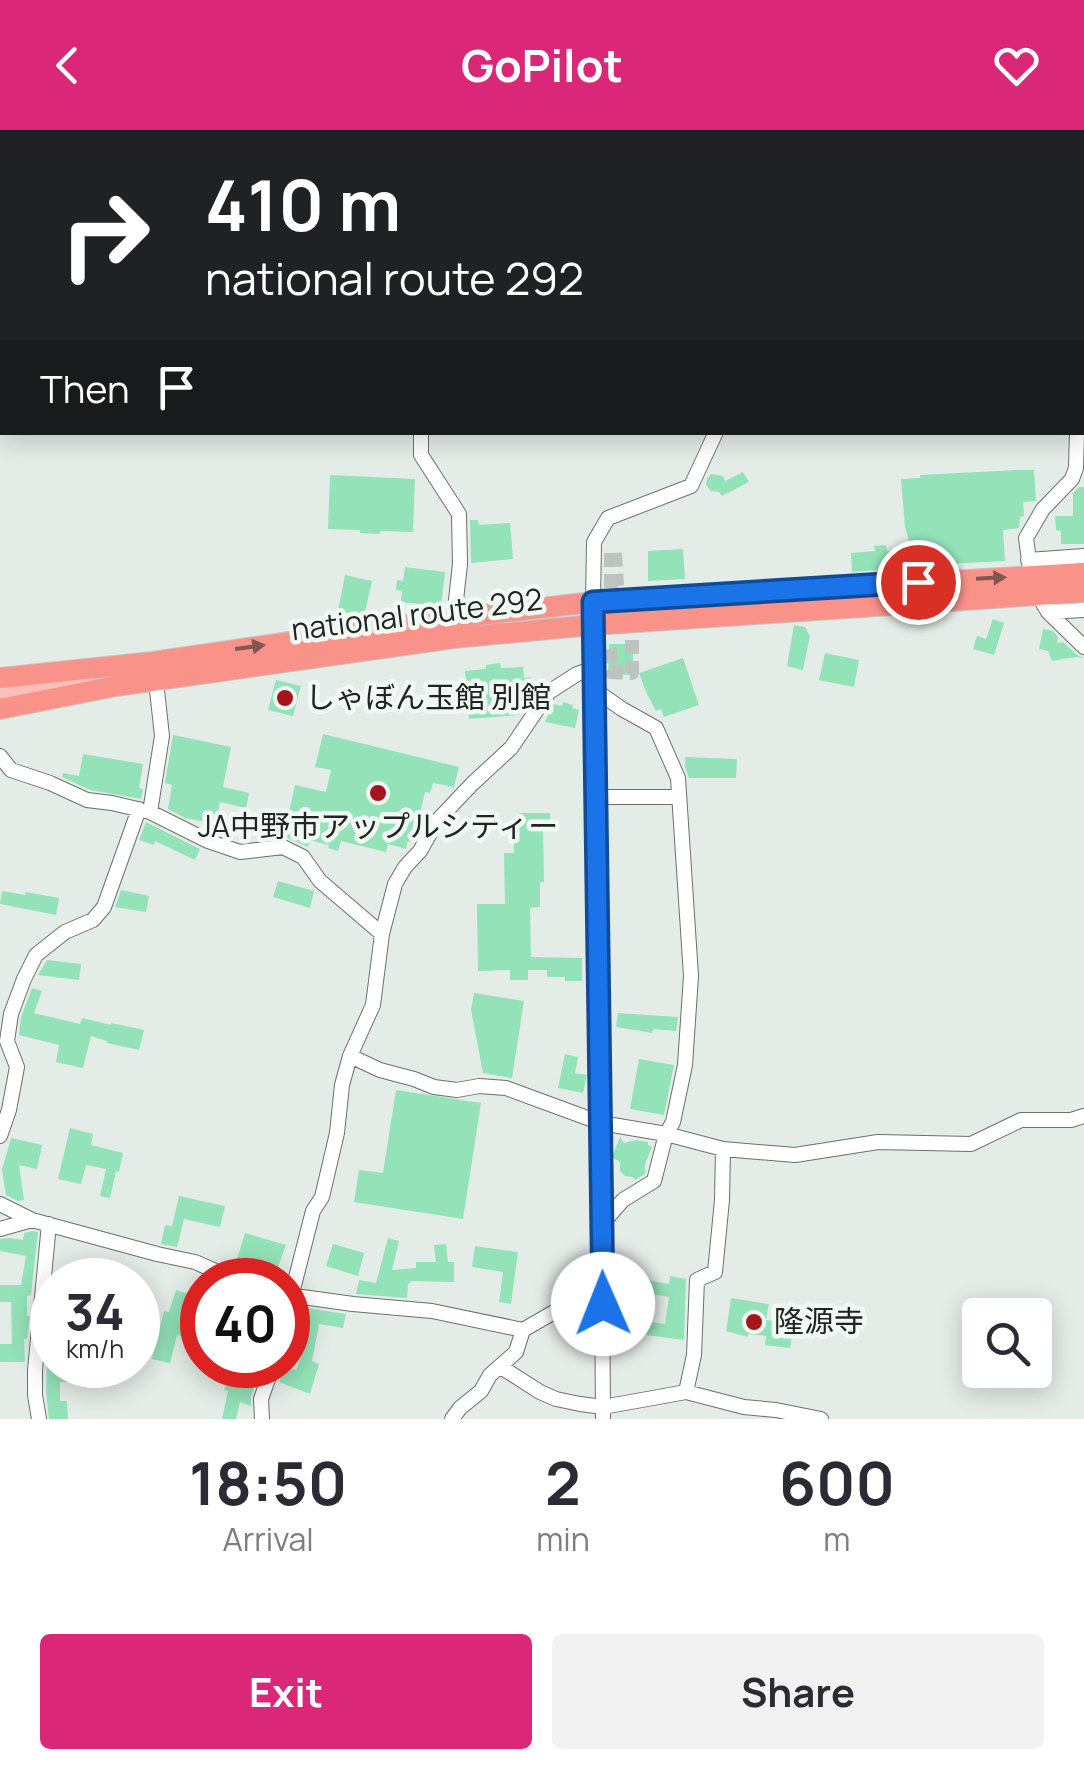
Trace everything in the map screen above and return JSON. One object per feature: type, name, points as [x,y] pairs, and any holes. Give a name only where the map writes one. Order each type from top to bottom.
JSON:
[{"type":"highway","name":"national route 292","points":[[0,678],[155,671],[454,638],[1037,586],[1084,573]]},
{"type":"highway","name":"national route 292","points":[[0,709],[155,671],[454,618],[593,602],[1037,586],[1084,592]]},
{"type":"main road","points":[[0,691],[155,671]]},
{"type":"street","points":[[421,435],[422,454],[459,514],[460,564],[454,618]]},
{"type":"street","points":[[603,1413],[594,542],[608,518],[691,486],[715,435]]},
{"type":"street","points":[[1077,435],[1076,468],[1065,489],[1043,509],[1026,538],[1037,586],[1084,646]]},
{"type":"street","points":[[1037,586],[1084,556]]},
{"type":"street","points":[[1037,586],[1084,610]]},
{"type":"street","points":[[300,1258],[313,1211],[322,1198],[342,1085],[372,1005],[382,934],[404,867],[420,852],[437,820],[511,748],[549,692],[594,668]]},
{"type":"street","points":[[0,1136],[18,1067],[7,1041],[11,1014],[24,979],[36,955],[65,932],[93,920],[104,908],[144,811],[162,736],[155,671]]},
{"type":"street","points":[[596,690],[656,728],[678,778],[692,976],[685,1065],[673,1122],[654,1181],[623,1200],[601,1226]]},
{"type":"street","points":[[0,756],[11,770],[86,800],[144,811],[240,852],[284,847],[303,858],[320,881],[382,934]]},
{"type":"street","points":[[594,798],[678,797]]},
{"type":"street","points":[[350,1056],[434,1087],[506,1088],[601,1123],[666,1134],[723,1150],[795,1155],[878,1142],[971,1144],[1021,1120],[1071,1120],[1084,1116]]},
{"type":"street","points":[[686,1392],[694,1355],[697,1280],[714,1272],[723,1150]]},
{"type":"street","points":[[0,1204],[32,1220],[180,1259]]},
{"type":"street","points":[[0,1228],[32,1220]]},
{"type":"street","points":[[39,1419],[35,1370],[49,1224]]},
{"type":"street","points":[[310,1302],[432,1311],[523,1330],[568,1304],[603,1304]]},
{"type":"street","points":[[452,1419],[516,1352],[523,1330]]},
{"type":"street","points":[[501,1367],[556,1399],[603,1413],[686,1392],[744,1413],[776,1410],[821,1419]]},
{"type":"street","points":[[262,1419],[261,1399],[265,1388]]},
{"type":"building","points":[[1034,470],[1036,501],[1023,502],[1024,516],[1020,517],[1019,528],[1003,530],[1005,561],[926,565],[926,553],[913,555],[905,527],[901,479]]},
{"type":"building","points":[[743,472],[749,482],[722,496],[706,485],[711,474],[723,476],[725,481]]},
{"type":"building","points":[[330,475],[415,479],[413,532],[380,534],[328,529]]},
{"type":"building","points":[[1084,487],[1084,544],[1061,544],[1055,516],[1073,516],[1073,493]]},
{"type":"building","points":[[470,520],[478,520],[479,525],[510,523],[513,559],[471,563]]},
{"type":"building","points":[[886,545],[887,551],[891,551],[893,569],[852,572],[851,553],[875,551],[874,546]]},
{"type":"building","points":[[683,549],[685,579],[648,581],[648,551]]},
{"type":"building","points":[[405,567],[445,572],[441,606],[401,602],[397,580],[403,581]]},
{"type":"building","points":[[345,575],[372,581],[364,616],[338,611]]},
{"type":"building","points":[[993,619],[1004,623],[994,655],[973,649],[977,636],[986,639]]},
{"type":"building","points":[[794,625],[805,627],[810,636],[803,670],[787,666]]},
{"type":"building","points":[[1043,629],[1053,631],[1057,643],[1063,642],[1084,658],[1052,661],[1048,651],[1039,649]]},
{"type":"building","points":[[609,644],[633,644],[633,675],[608,674]]},
{"type":"building","points":[[825,653],[859,660],[854,687],[819,680]]},
{"type":"building","points":[[683,658],[699,705],[664,717],[661,709],[656,711],[639,673]]},
{"type":"building","points":[[500,663],[501,668],[523,667],[524,678],[531,677],[533,691],[525,692],[526,706],[518,715],[469,719],[465,671]]},
{"type":"building","name":"しゃぼん玉館 別館","points":[[276,680],[301,686],[293,716],[268,710]]},
{"type":"building","points":[[563,702],[579,710],[575,728],[545,722],[553,704],[562,706]]},
{"type":"building","name":"JA中野市アップルシティー","points":[[323,734],[459,767],[454,787],[433,783],[430,793],[425,792],[414,840],[408,841],[406,849],[388,844],[386,852],[341,841],[338,851],[310,840],[308,847],[283,836],[284,831],[260,826],[263,813],[288,817],[295,785],[326,792],[331,770],[315,767]]},
{"type":"building","points":[[173,735],[231,747],[223,787],[249,793],[246,808],[220,802],[216,824],[185,818],[168,809],[172,785],[165,783]]},
{"type":"building","points":[[83,754],[143,764],[141,799],[90,790],[62,777],[63,773],[79,776]]},
{"type":"building","points":[[685,757],[737,759],[736,778],[689,778]]},
{"type":"building","points":[[519,813],[550,813],[550,829],[543,829],[544,882],[540,882],[540,907],[530,908],[531,957],[582,958],[582,981],[547,977],[547,970],[528,970],[528,980],[510,980],[510,970],[478,971],[477,904],[505,904],[504,853],[514,853],[514,840],[519,840]]},
{"type":"building","points":[[146,822],[200,849],[195,860],[155,841],[154,845],[139,840]]},
{"type":"building","points":[[278,881],[314,891],[310,908],[273,897]]},
{"type":"building","points":[[121,890],[149,896],[146,912],[115,907]]},
{"type":"building","points":[[2,891],[59,898],[56,915],[0,904]]},
{"type":"building","points":[[47,960],[81,964],[79,980],[38,975]]},
{"type":"building","points":[[32,988],[42,991],[34,1013],[80,1024],[82,1018],[144,1030],[139,1050],[91,1036],[83,1068],[56,1062],[59,1045],[19,1035]]},
{"type":"building","points":[[474,993],[524,1001],[512,1078],[483,1073],[471,1010]]},
{"type":"building","points":[[618,1013],[678,1017],[676,1031],[653,1029],[652,1033],[616,1027]]},
{"type":"building","points":[[565,1054],[578,1057],[575,1073],[587,1075],[583,1093],[558,1088]]},
{"type":"building","points":[[639,1059],[674,1065],[664,1115],[630,1109]]},
{"type":"building","points":[[396,1090],[481,1103],[463,1219],[354,1202],[359,1170],[383,1173]]},
{"type":"building","points":[[70,1128],[93,1134],[91,1145],[123,1153],[110,1198],[100,1196],[106,1169],[86,1165],[81,1184],[58,1179]]},
{"type":"building","points":[[620,1137],[624,1143],[636,1140],[652,1147],[645,1174],[635,1180],[620,1171],[620,1162],[612,1157]]},
{"type":"building","points":[[11,1138],[42,1145],[37,1169],[19,1165],[24,1200],[18,1201],[6,1195],[2,1170]]},
{"type":"building","points":[[179,1196],[225,1206],[220,1227],[184,1219],[177,1247],[161,1244],[165,1225],[172,1226]]},
{"type":"building","points":[[38,1232],[35,1258],[30,1258],[25,1362],[0,1362],[0,1344],[12,1344],[11,1302],[0,1302],[0,1285],[21,1285],[26,1256],[0,1251],[0,1239],[23,1240],[24,1233]]},
{"type":"building","points":[[245,1233],[286,1245],[281,1258],[237,1258]]},
{"type":"building","points":[[388,1238],[399,1241],[392,1270],[416,1268],[416,1262],[436,1262],[434,1245],[446,1244],[448,1262],[454,1262],[454,1282],[411,1281],[407,1298],[356,1294],[359,1280],[376,1283]]},
{"type":"building","points":[[333,1244],[364,1253],[358,1276],[326,1266]]},
{"type":"building","points":[[475,1246],[518,1252],[511,1304],[499,1302],[503,1272],[472,1267]]},
{"type":"building","points":[[622,1274],[640,1283],[641,1279],[669,1284],[670,1276],[686,1279],[684,1340],[615,1331],[623,1289],[616,1285]],"holes":[[[641,1292],[669,1297],[665,1324],[636,1320]]]},
{"type":"building","points":[[176,1290],[180,1291],[180,1336],[177,1335],[170,1363],[160,1361],[160,1327],[164,1311],[169,1312]]},
{"type":"building","name":"隆源寺","points":[[731,1298],[769,1304],[766,1320],[794,1324],[790,1348],[765,1345],[766,1336],[748,1337],[726,1331]]},
{"type":"building","points":[[310,1309],[346,1314],[343,1328],[319,1324],[312,1361],[319,1364],[310,1394],[294,1388],[310,1388]]},
{"type":"building","points":[[46,1388],[60,1388],[60,1401],[67,1401],[68,1419],[49,1419]]},
{"type":"building","points":[[254,1388],[251,1406],[240,1402],[236,1419],[222,1419],[228,1391],[224,1390]]},
{"type":"tunnel","points":[[611,588],[611,552],[615,551],[617,586]]},
{"type":"tunnel","points":[[610,649],[611,672],[632,673],[632,627]]},
{"type":"place","name":"しゃぼん玉館 別館","points":[[285,698]]},
{"type":"place","name":"JA中野市アップルシティー","points":[[378,793]]},
{"type":"place","name":"隆源寺","points":[[754,1322]]},
{"type":"route","points":[[603,1304],[593,602],[918,582]]}]
